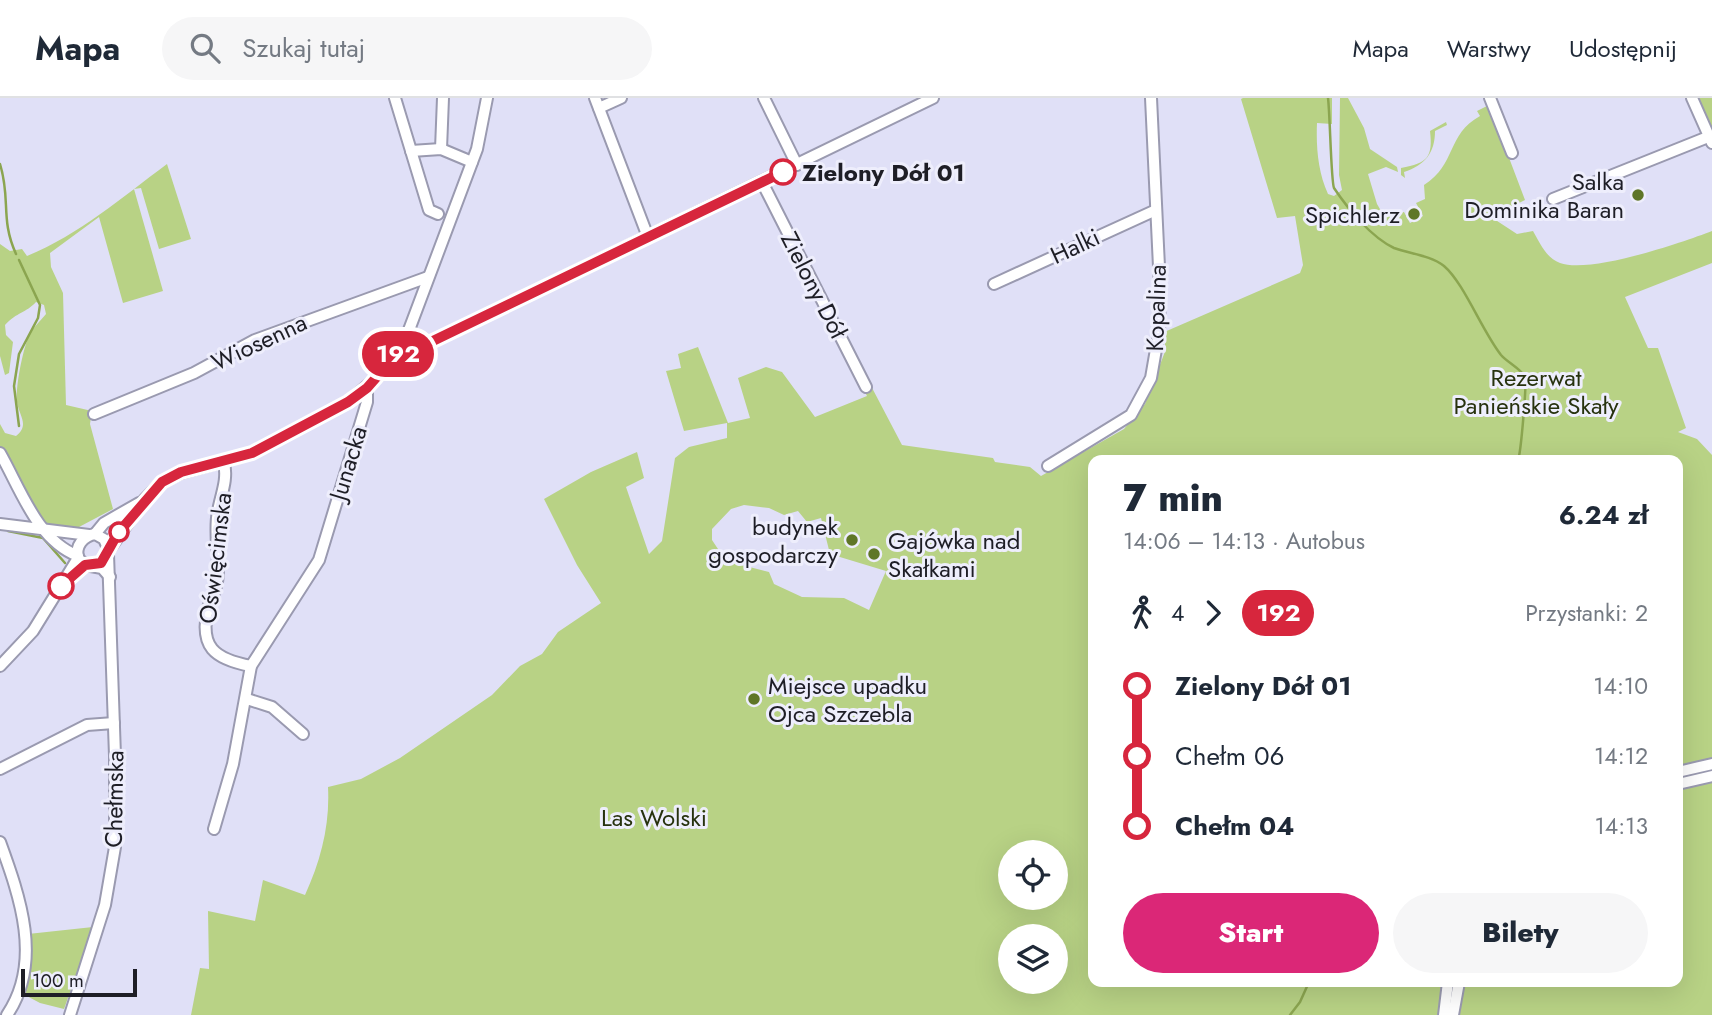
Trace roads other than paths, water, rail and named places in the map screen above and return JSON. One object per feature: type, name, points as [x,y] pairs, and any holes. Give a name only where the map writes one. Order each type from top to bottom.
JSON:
[{"type":"street","points":[[395,98],[429,210],[438,215]]},
{"type":"street","points":[[441,149],[443,98]]},
{"type":"street","points":[[84,562],[80,544],[104,523],[144,500],[168,478],[252,453],[348,402],[367,388],[397,354],[472,162],[483,128],[487,98]]},
{"type":"street","points":[[621,98],[597,103],[648,237]]},
{"type":"street","points":[[764,98],[797,165]]},
{"type":"street","points":[[397,354],[408,353],[933,98]]},
{"type":"street","name":"Kopalina","points":[[1048,466],[1131,415],[1151,378],[1159,332],[1160,288],[1151,98]]},
{"type":"street","points":[[1490,98],[1512,153]]},
{"type":"street","points":[[1553,200],[1710,141],[1692,98]]},
{"type":"street","points":[[411,151],[441,149],[472,162]]},
{"type":"street","name":"Zielony Dół","points":[[762,182],[866,387]]},
{"type":"street","name":"Halki","points":[[994,284],[1156,210]]},
{"type":"street","name":"Wiosenna","points":[[93,414],[194,373],[255,340],[428,277]]},
{"type":"street","name":"Junacka","points":[[214,830],[231,772],[247,699],[251,666],[318,560],[367,402],[367,388]]},
{"type":"street","points":[[0,453],[42,530],[59,546],[84,562],[102,568],[110,578]]},
{"type":"street","name":"Oświęcimska","points":[[224,463],[225,479],[217,513],[215,540],[217,583],[205,631],[210,648],[218,655],[228,661],[251,666]]},
{"type":"street","points":[[0,666],[25,643],[61,586],[84,562],[101,563],[144,500]]},
{"type":"street","points":[[0,524],[104,538],[108,552]]},
{"type":"street","name":"Chełmska","points":[[70,1015],[95,940],[112,867],[116,825],[108,552]]},
{"type":"street","points":[[247,699],[272,707],[303,734]]},
{"type":"street","points":[[0,769],[87,725],[114,723]]},
{"type":"street","points":[[1683,771],[1712,764]]},
{"type":"street","points":[[1683,783],[1712,776]]},
{"type":"street","points":[[0,842],[18,893],[26,949],[23,988],[7,1015]]},
{"type":"street","points":[[1444,1015],[1447,987]]},
{"type":"street","points":[[1453,1015],[1458,987]]},
{"type":"waterway","points":[[1328,98],[1334,188],[1361,222],[1385,243],[1433,259],[1444,266],[1459,284],[1501,355],[1525,377],[1519,455]]},
{"type":"waterway","points":[[0,164],[8,230],[16,254]]},
{"type":"waterway","points":[[19,260],[40,305],[38,318],[19,354],[14,386],[19,426]]},
{"type":"waterway","points":[[8,531],[43,538],[65,563]]},
{"type":"waterway","points":[[1290,1015],[1307,987]]},
{"type":"place","name":"Zielony Dół 01","points":[[783,172]]},
{"type":"place","name":"Salka Dominika Baran","points":[[1638,195]]},
{"type":"place","name":"Spichlerz","points":[[1414,214]]},
{"type":"place","name":"budynek gospodarczy","points":[[852,540]]},
{"type":"place","name":"Gajówka nad Skałkami","points":[[874,554]]},
{"type":"place","name":"Miejsce upadku Ojca Szczebla","points":[[754,699]]},
{"type":"park label","name":"Rezerwat Panieńskie Skały","points":[[1536,391]]},
{"type":"park label","name":"Las Wolski","points":[[654,817]]}]
